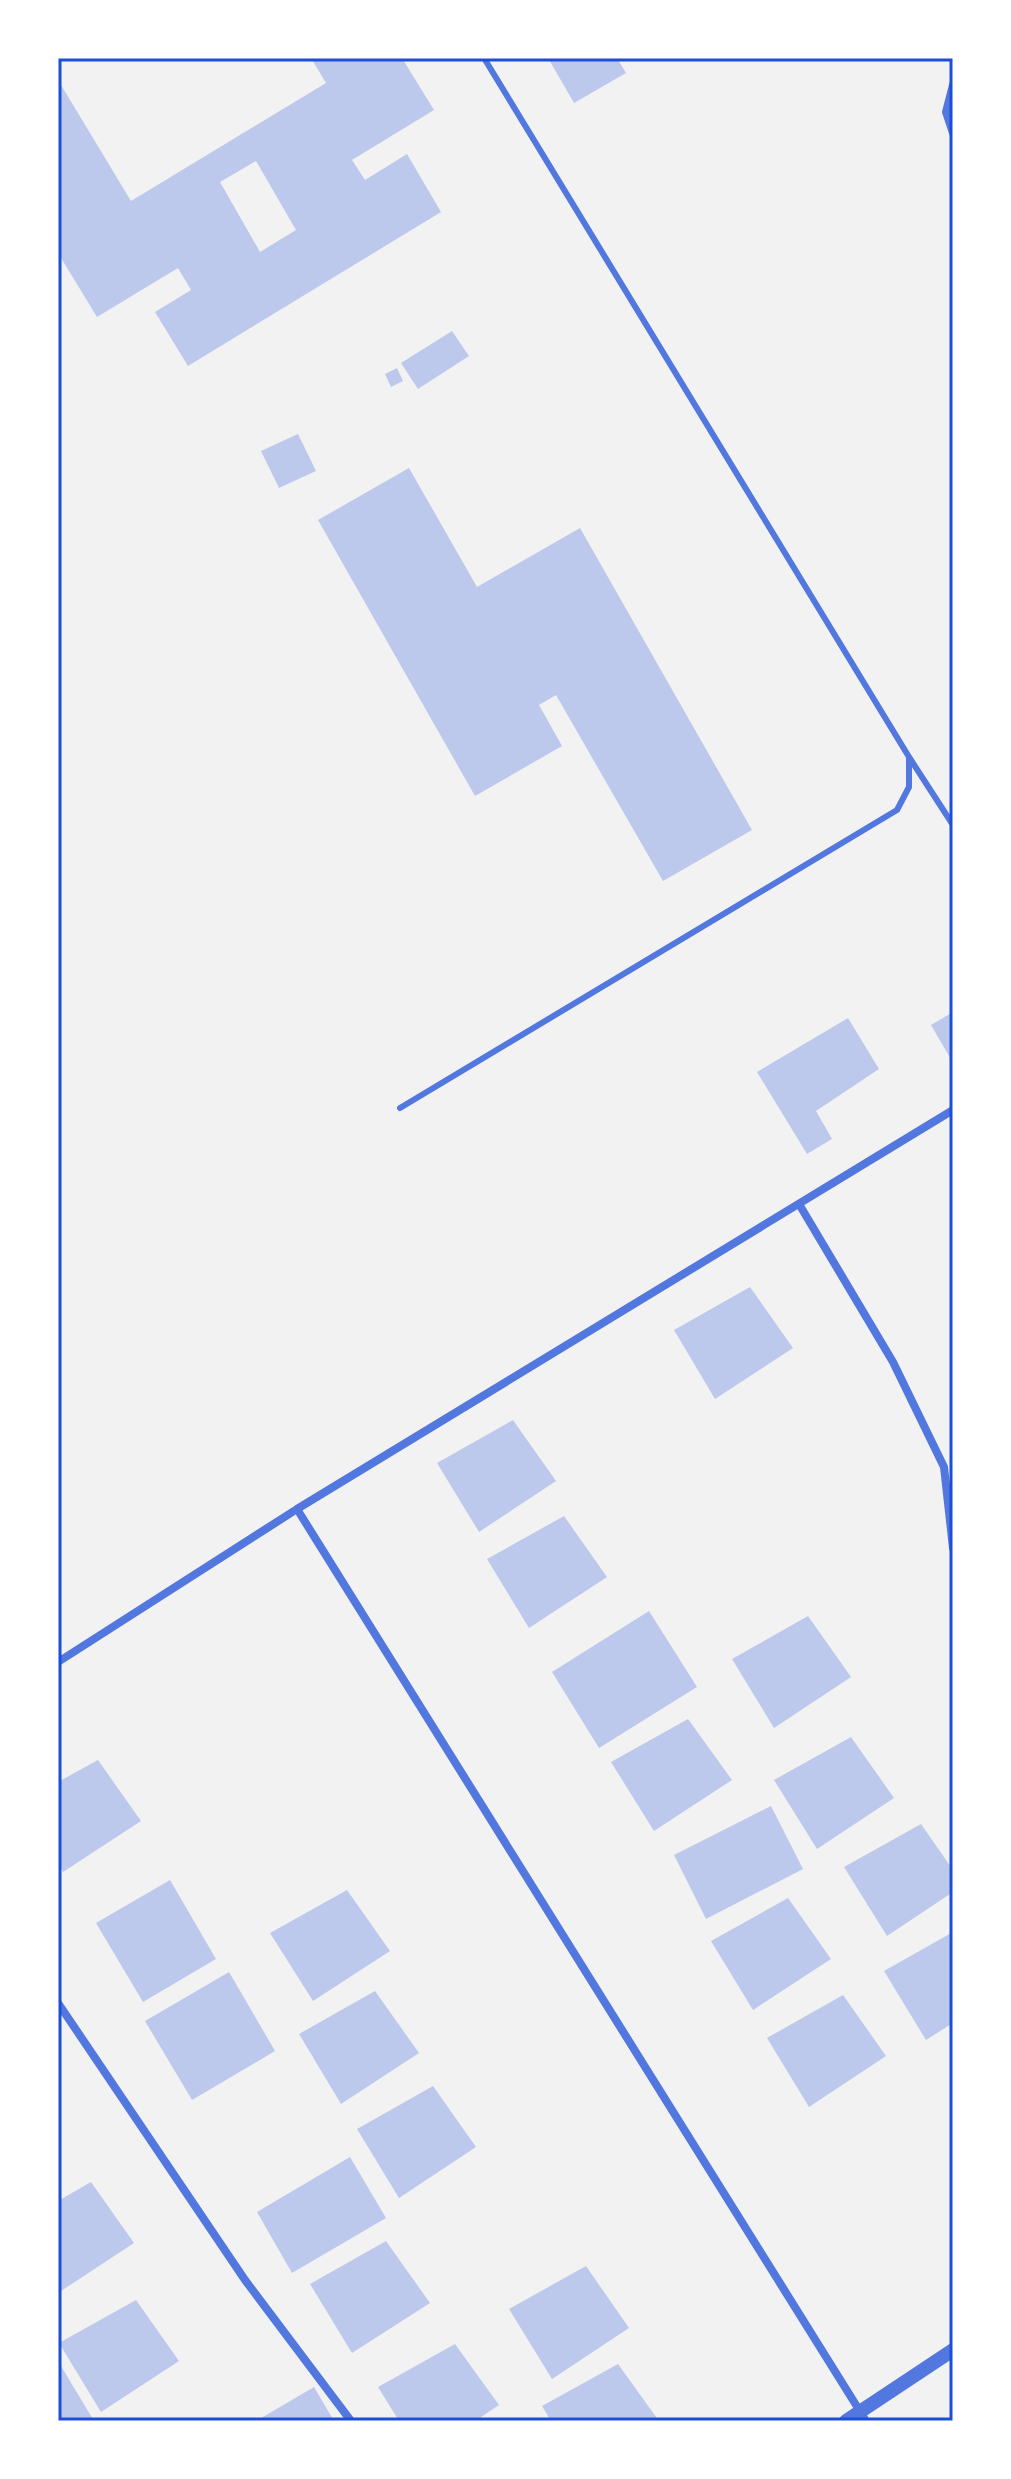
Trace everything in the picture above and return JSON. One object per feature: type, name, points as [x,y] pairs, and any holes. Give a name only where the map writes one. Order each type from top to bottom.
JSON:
[{"type":"street","points":[[953,85],[946,112],[953,133]]},
{"type":"street","points":[[58,1662],[297,1509],[953,1110]]},
{"type":"street","points":[[799,1204],[893,1362],[944,1467],[953,1548]]},
{"type":"street","points":[[297,1509],[863,2416]]},
{"type":"street","points":[[58,2003],[245,2280],[351,2421]]},
{"type":"street","points":[[846,2421],[863,2416],[953,2350]]},
{"type":"lane","points":[[484,58],[953,825]]},
{"type":"lane","points":[[400,1108],[897,810],[909,787],[909,757]]},
{"type":"building","points":[[311,58],[402,58],[434,110],[352,160],[365,180],[407,154],[441,212],[188,366],[155,312],[191,290],[178,268],[97,317],[58,253],[58,80],[131,201],[326,83]],"holes":[[[256,161],[296,230],[260,252],[220,182]]]},
{"type":"building","points":[[548,58],[617,58],[626,73],[574,103]]},
{"type":"building","points":[[452,331],[469,356],[418,389],[401,363]]},
{"type":"building","points":[[397,368],[403,381],[391,387],[385,374]]},
{"type":"building","points":[[298,434],[316,471],[279,488],[261,451]]},
{"type":"building","points":[[409,468],[477,587],[580,528],[752,830],[663,881],[556,695],[539,705],[562,746],[475,796],[318,520]]},
{"type":"building","points":[[953,1012],[953,1063],[931,1025]]},
{"type":"building","points":[[848,1018],[879,1069],[816,1111],[832,1139],[807,1154],[757,1072]]},
{"type":"building","points":[[750,1287],[793,1348],[715,1399],[674,1330]]},
{"type":"building","points":[[513,1420],[556,1481],[479,1532],[437,1463]]},
{"type":"building","points":[[564,1516],[607,1577],[529,1628],[487,1559]]},
{"type":"building","points":[[649,1611],[697,1687],[599,1748],[552,1672]]},
{"type":"building","points":[[808,1616],[851,1677],[774,1728],[732,1659]]},
{"type":"building","points":[[688,1719],[732,1780],[654,1831],[611,1762]]},
{"type":"building","points":[[851,1737],[894,1798],[817,1849],[774,1780]]},
{"type":"building","points":[[98,1760],[141,1821],[63,1872],[58,1863],[58,1782]]},
{"type":"building","points":[[771,1806],[803,1869],[706,1919],[674,1855]]},
{"type":"building","points":[[921,1824],[953,1870],[953,1892],[887,1936],[844,1867]]},
{"type":"building","points":[[170,1880],[216,1959],[143,2002],[96,1923]]},
{"type":"building","points":[[347,1890],[390,1951],[313,2001],[270,1933]]},
{"type":"building","points":[[788,1898],[831,1959],[753,2010],[711,1941]]},
{"type":"building","points":[[953,1932],[953,2023],[926,2040],[884,1971]]},
{"type":"building","points":[[229,1972],[275,2051],[192,2100],[145,2021]]},
{"type":"building","points":[[375,1991],[419,2053],[341,2104],[299,2034]]},
{"type":"building","points":[[843,1995],[886,2056],[809,2107],[767,2038]]},
{"type":"building","points":[[433,2086],[476,2147],[399,2198],[357,2129]]},
{"type":"building","points":[[350,2157],[386,2218],[292,2273],[257,2212]]},
{"type":"building","points":[[91,2182],[134,2243],[58,2293],[58,2201]]},
{"type":"building","points":[[386,2241],[430,2303],[352,2353],[310,2284]]},
{"type":"building","points":[[586,2266],[629,2328],[552,2379],[509,2309]]},
{"type":"building","points":[[136,2300],[179,2361],[101,2412],[59,2343]]},
{"type":"building","points":[[455,2344],[499,2405],[475,2421],[399,2421],[378,2387]]},
{"type":"building","points":[[58,2361],[94,2421],[58,2421]]},
{"type":"building","points":[[618,2364],[659,2421],[551,2421],[542,2406]]},
{"type":"building","points":[[314,2387],[334,2421],[256,2421]]}]
